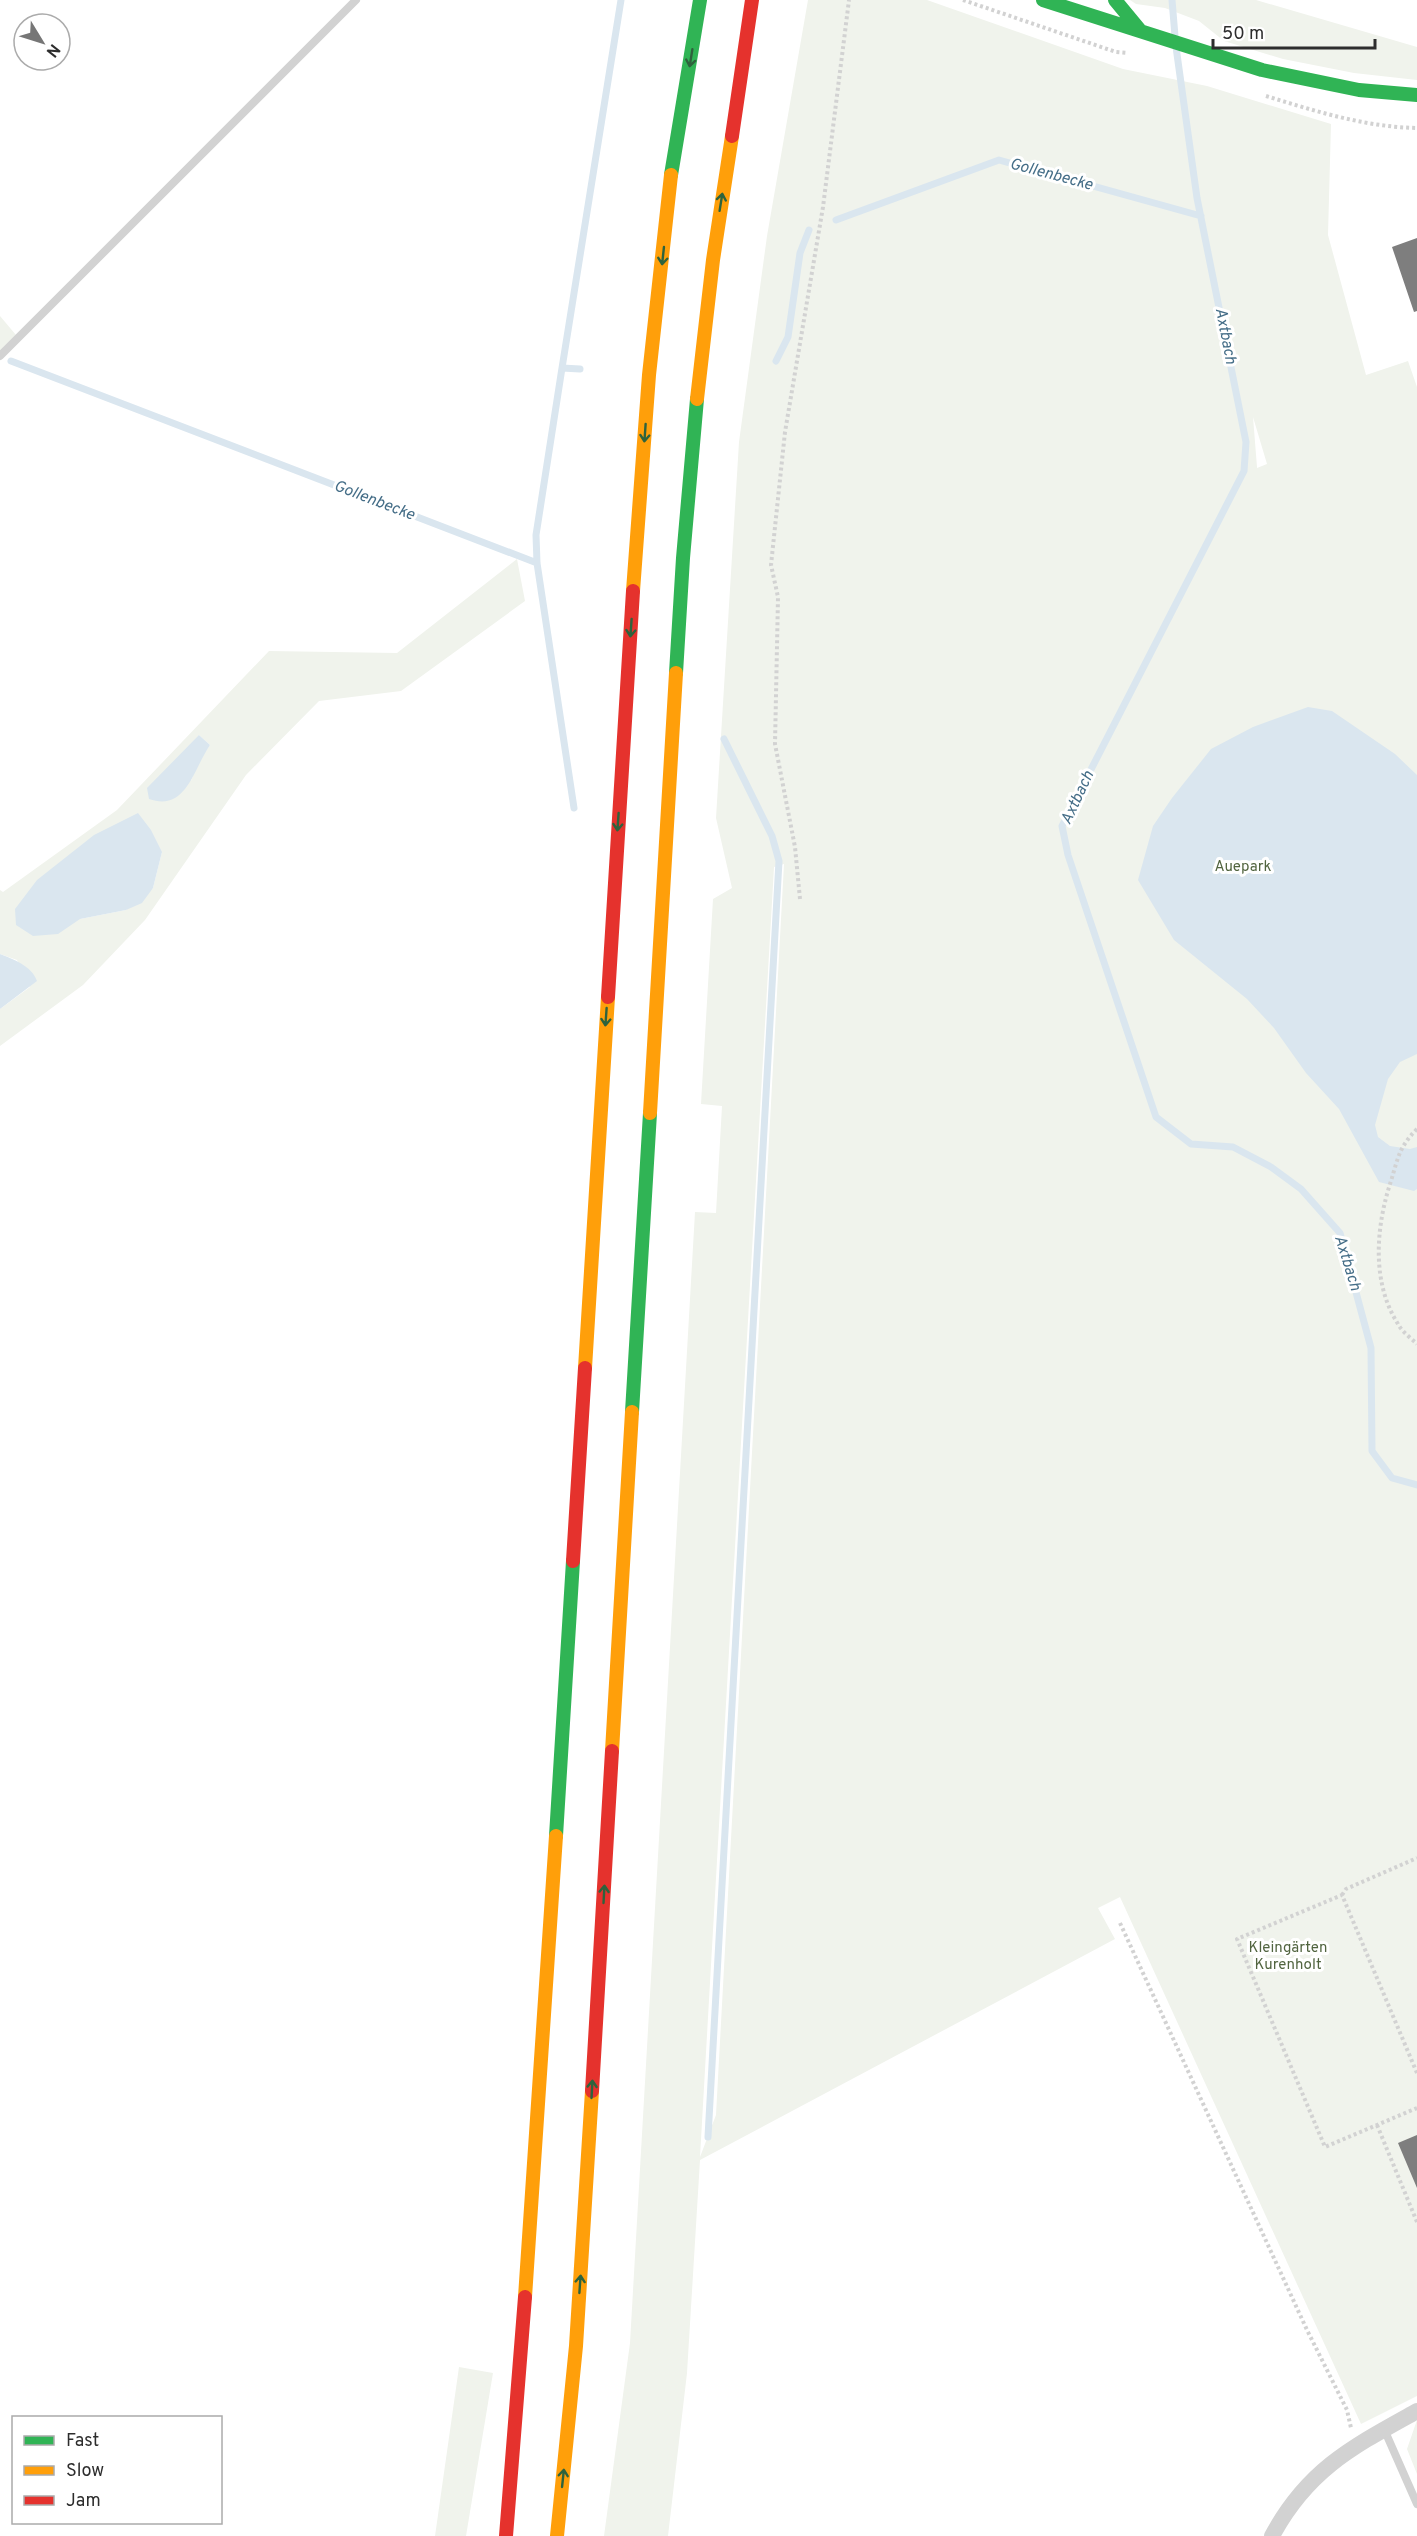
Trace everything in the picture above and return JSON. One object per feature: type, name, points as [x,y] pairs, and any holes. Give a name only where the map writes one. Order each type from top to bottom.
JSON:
[{"type":"main road","points":[[506,2536],[536,2178],[636,540],[649,375],[671,177],[700,0]]},
{"type":"main road","points":[[1043,0],[1262,70],[1359,90],[1417,95]]},
{"type":"main road","points":[[1115,0],[1139,29]]},
{"type":"main road","points":[[557,2536],[576,2346],[587,2178],[683,558],[697,397],[713,260],[751,6]]},
{"type":"street","points":[[1272,2536],[1282,2516],[1321,2470],[1354,2446],[1417,2411]]},
{"type":"lane","points":[[0,356],[356,0]]},
{"type":"lane","points":[[1384,2429],[1417,2504]]},
{"type":"path","points":[[800,899],[795,847],[776,744],[778,597],[771,565],[785,432],[823,207],[849,0]]},
{"type":"path","points":[[963,0],[1116,52],[1135,53]]},
{"type":"path","points":[[1263,95],[1339,117],[1390,128],[1417,128]]},
{"type":"path","points":[[1417,1129],[1403,1143],[1382,1208],[1378,1243],[1382,1288],[1398,1325],[1417,1344]]},
{"type":"path","points":[[1417,1858],[1346,1889],[1342,1895],[1237,1939],[1325,2147],[1417,2108]]},
{"type":"path","points":[[1342,1895],[1417,2073]]},
{"type":"path","points":[[1120,1923],[1307,2330],[1347,2410],[1354,2446]]},
{"type":"path","points":[[1377,2125],[1417,2222]]},
{"type":"green space","points":[[808,0],[927,0],[1123,69],[1207,86],[1331,124],[1328,235],[1366,375],[1408,361],[1417,387],[1417,2396],[1361,2424],[1120,1897],[1098,1908],[1115,1939],[700,2160],[687,2373],[668,2536],[604,2536],[630,2343],[695,1212],[716,1213],[722,1106],[701,1104],[713,899],[732,888],[716,818],[739,442],[767,236]],"holes":[[[1253,417],[1267,464],[1257,468],[1257,467]],[[784,864],[716,2115],[700,2157],[774,867]]]},
{"type":"green space","points":[[1130,0],[1256,0],[1417,47],[1417,80],[1354,73],[1283,59],[1224,41],[1199,21],[1165,8],[1136,4]]},
{"type":"green space","points":[[0,316],[16,335],[0,351]]},
{"type":"green space","points":[[517,559],[525,601],[401,691],[319,701],[246,775],[145,920],[83,985],[0,1046],[0,1009],[30,987],[17,960],[0,954],[0,890],[3,892],[117,810],[269,651],[397,653]],"holes":[[[199,735],[210,745],[198,762],[191,781]],[[162,852],[153,888],[126,910],[80,919]]]},
{"type":"green space","points":[[459,2367],[493,2373],[466,2536],[435,2536]]},
{"type":"green space","points":[[1417,2420],[1417,2474],[1407,2449]]},
{"type":"shaded area","points":[[1308,707],[1332,711],[1395,754],[1417,775],[1417,1054],[1400,1062],[1388,1079],[1375,1125],[1378,1137],[1390,1146],[1410,1149],[1417,1147],[1417,1189],[1414,1191],[1379,1182],[1339,1109],[1306,1073],[1274,1028],[1247,999],[1174,940],[1138,880],[1153,826],[1211,749],[1253,727]]},
{"type":"shaded area","points":[[199,735],[210,745],[187,786],[172,800],[149,799],[147,788]]},
{"type":"shaded area","points":[[138,813],[151,830],[162,852],[153,888],[142,903],[126,910],[80,919],[58,934],[33,936],[16,925],[15,909],[37,880],[94,835]]},
{"type":"shaded area","points":[[0,954],[27,967],[37,981],[0,1009]]},
{"type":"building","points":[[1417,238],[1417,311],[1414,312],[1392,247]]},
{"type":"building","points":[[1417,2135],[1417,2188],[1398,2143]]},
{"type":"waterway","points":[[562,368],[621,0]]},
{"type":"waterway","name":"Axtbach","points":[[1172,0],[1175,36]]},
{"type":"waterway","name":"Axtbach","points":[[1176,47],[1197,198],[1246,442],[1244,471],[1062,826],[1068,855],[1156,1117],[1191,1144],[1233,1147],[1271,1167],[1301,1189],[1340,1233],[1371,1348],[1372,1451],[1392,1478],[1417,1485]]},
{"type":"waterway","name":"Gollenbecke","points":[[836,220],[999,160],[1201,216]]},
{"type":"waterway","name":"Gollenbecke","points":[[776,361],[788,337],[800,253],[809,230]]},
{"type":"waterway","name":"Gollenbecke","points":[[11,361],[537,563]]},
{"type":"waterway","points":[[574,808],[537,563],[536,535],[562,368],[580,369]]},
{"type":"waterway","points":[[708,2137],[779,861],[772,836],[724,739]]},
{"type":"traffic: fast","points":[[671,175],[700,0]]},
{"type":"traffic: fast","points":[[1043,0],[1262,70],[1359,90],[1417,95]]},
{"type":"traffic: fast","points":[[1115,0],[1139,29]]},
{"type":"traffic: fast","points":[[676,673],[683,558],[697,399]]},
{"type":"traffic: fast","points":[[632,1412],[650,1113]]},
{"type":"traffic: fast","points":[[556,1836],[573,1561]]},
{"type":"traffic: slow","points":[[697,399],[713,260],[732,136]]},
{"type":"traffic: slow","points":[[633,591],[649,375],[671,175]]},
{"type":"traffic: slow","points":[[650,1113],[676,673]]},
{"type":"traffic: slow","points":[[585,1368],[608,997]]},
{"type":"traffic: slow","points":[[612,1751],[632,1412]]},
{"type":"traffic: slow","points":[[525,2297],[556,1836]]},
{"type":"traffic: slow","points":[[557,2536],[576,2346],[592,2091]]},
{"type":"traffic: jam","points":[[732,136],[752,0]]},
{"type":"traffic: jam","points":[[608,997],[633,591]]},
{"type":"traffic: jam","points":[[573,1561],[585,1368]]},
{"type":"traffic: jam","points":[[592,2091],[612,1751]]},
{"type":"traffic: jam","points":[[506,2536],[525,2297]]},
{"type":"park label","name":"Auepark","points":[[1243,867]]},
{"type":"park label","name":"Kleingärten Kurenholt","points":[[1288,1956]]}]
